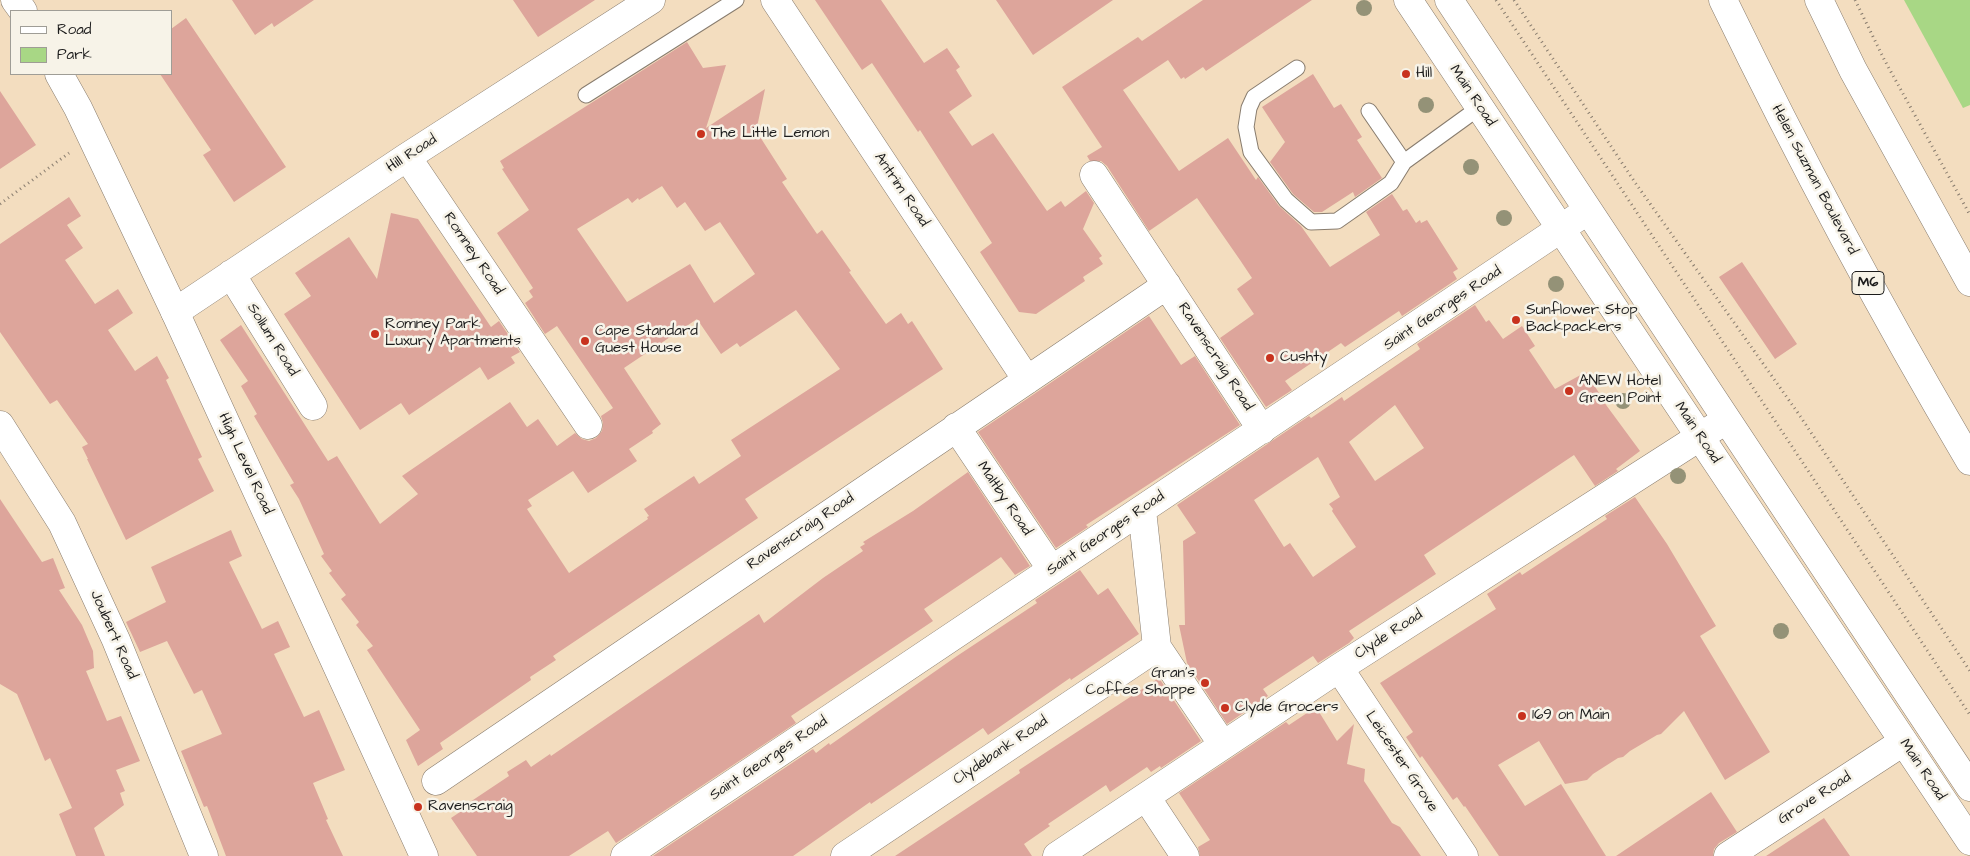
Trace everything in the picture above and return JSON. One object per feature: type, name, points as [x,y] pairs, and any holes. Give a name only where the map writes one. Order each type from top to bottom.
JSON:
[{"type":"street","name":"Hill Road","points":[[175,312],[407,156],[651,0]]},
{"type":"street","name":"Antrim Road","points":[[775,0],[1026,380]]},
{"type":"street","name":"Main Road","points":[[1408,0],[1970,841]]},
{"type":"street","name":"Main Road","points":[[1449,0],[1970,787]]},
{"type":"street","name":"Helen Suzman Boulevard","points":[[1723,0],[1820,194],[1906,354],[1970,461]]},
{"type":"street","points":[[1819,0],[1858,78],[1970,282]]},
{"type":"street","name":"High Level Road","points":[[60,75],[92,136],[175,312],[424,856]]},
{"type":"street","name":"Romney Road","points":[[407,156],[588,426]]},
{"type":"street","name":"Ravenscraig Road","points":[[1094,175],[1262,430]]},
{"type":"street","name":"Saint Georges Road","points":[[624,856],[1562,230],[1587,211]]},
{"type":"street","name":"Sollum Road","points":[[231,274],[313,406]]},
{"type":"street","name":"Ravenscraig Road","points":[[436,780],[1167,285]]},
{"type":"street","name":"Clyde Road","points":[[1057,856],[1339,668],[1726,420]]},
{"type":"street","name":"Joubert Road","points":[[0,425],[62,523],[116,640],[204,856]]},
{"type":"street","name":"Maltby Road","points":[[956,427],[1052,570]]},
{"type":"street","points":[[1142,510],[1157,647],[1223,744]]},
{"type":"street","name":"Clydebank Road","points":[[845,856],[1157,647]]},
{"type":"street","name":"Leicester Grove","points":[[1339,668],[1464,856]]},
{"type":"street","name":"Grove Road","points":[[1728,856],[1903,742]]},
{"type":"street","points":[[1146,797],[1185,856]]},
{"type":"lane","points":[[586,95],[736,0]]},
{"type":"lane","points":[[1297,68],[1254,97],[1249,108],[1246,127],[1251,152],[1286,200],[1312,222],[1337,221],[1392,183],[1404,162],[1480,107]]},
{"type":"lane","points":[[1369,110],[1404,162]]},
{"type":"path","points":[[1496,0],[1970,715]]},
{"type":"path","points":[[1514,0],[1634,181],[1798,413],[1970,671]]},
{"type":"path","points":[[1855,0],[1970,215]]},
{"type":"path","points":[[0,204],[92,136]]},
{"type":"green space","points":[[1904,0],[1970,0],[1970,105],[1963,108]]},
{"type":"building","points":[[232,0],[314,0],[274,27],[272,23],[255,35]]},
{"type":"building","points":[[513,0],[595,0],[538,37]]},
{"type":"building","points":[[815,0],[881,0],[924,63],[947,48],[960,67],[956,70],[972,96],[949,112],[972,146],[993,133],[1047,211],[1061,201],[1065,207],[1086,191],[1094,203],[1083,229],[1102,256],[1099,258],[1103,264],[1083,277],[1085,281],[1036,314],[1019,312],[980,252],[992,243],[920,130],[918,132],[872,63],[862,70]]},
{"type":"building","points":[[996,0],[1113,0],[1033,55]]},
{"type":"building","points":[[1203,0],[1312,0],[1206,71],[1203,67],[1185,79],[1184,77],[1181,79],[1168,60],[1123,90],[1179,171],[1228,138],[1256,180],[1258,177],[1279,206],[1301,226],[1330,267],[1380,235],[1366,212],[1392,194],[1403,211],[1407,209],[1416,223],[1420,220],[1421,223],[1427,220],[1458,269],[1453,272],[1457,279],[1402,316],[1399,311],[1345,347],[1341,343],[1285,381],[1292,390],[1266,407],[1220,338],[1254,314],[1237,289],[1252,278],[1197,198],[1149,231],[1107,166],[1101,161],[1090,161],[1087,156],[1102,147],[1062,87],[1138,37],[1142,41]]},
{"type":"building","points":[[186,18],[286,167],[234,202],[203,155],[211,150],[161,75],[172,75],[172,28]]},
{"type":"building","points":[[687,42],[703,68],[726,65],[706,128],[765,89],[755,129],[787,179],[782,182],[817,234],[822,230],[886,324],[901,313],[908,324],[912,321],[943,369],[745,499],[758,518],[553,656],[556,660],[530,677],[531,680],[440,743],[443,749],[418,766],[406,740],[420,730],[367,650],[373,646],[356,625],[359,622],[341,599],[346,595],[329,573],[332,571],[321,556],[324,554],[299,499],[290,485],[294,483],[254,416],[257,414],[241,386],[248,381],[220,340],[241,325],[328,461],[337,456],[380,524],[418,494],[402,476],[510,402],[527,427],[538,419],[557,446],[575,433],[582,439],[589,441],[596,438],[602,431],[603,423],[601,416],[613,408],[557,326],[545,334],[525,303],[533,297],[529,291],[533,288],[497,233],[529,210],[502,169],[504,168],[500,161]],"holes":[[[662,186],[677,208],[685,202],[705,231],[720,222],[755,274],[714,303],[690,264],[627,302],[577,229],[628,198],[632,203]],[[796,310],[840,369],[731,440],[741,456],[699,484],[694,476],[644,509],[649,516],[647,517],[648,519],[569,573],[527,509],[532,506],[528,500],[573,471],[588,493],[637,461],[629,449],[653,433],[652,431],[661,424],[624,368],[697,319],[721,354],[737,343],[740,347]]]},
{"type":"building","points":[[1313,74],[1334,108],[1341,104],[1362,137],[1357,140],[1382,178],[1355,197],[1353,192],[1322,212],[1314,212],[1293,194],[1270,162],[1285,142],[1262,107]]},
{"type":"building","points":[[0,91],[36,145],[0,169]]},
{"type":"building","points":[[69,197],[81,216],[67,225],[83,248],[65,260],[95,304],[118,289],[133,313],[108,330],[135,371],[157,356],[169,378],[166,380],[202,457],[198,459],[214,491],[126,540],[82,447],[88,444],[57,400],[50,404],[0,332],[0,244]]},
{"type":"building","points":[[391,213],[418,219],[491,327],[499,321],[520,352],[511,357],[515,363],[488,380],[480,367],[409,415],[401,403],[360,430],[284,314],[311,296],[295,273],[349,237],[377,279]]},
{"type":"building","points":[[1742,262],[1797,344],[1775,359],[1719,277]]},
{"type":"building","points":[[1475,305],[1486,322],[1489,320],[1503,339],[1522,326],[1535,346],[1529,350],[1555,389],[1586,372],[1598,394],[1640,451],[1616,469],[1618,471],[1595,486],[1574,455],[1424,555],[1436,574],[1349,631],[1354,638],[1349,643],[1318,663],[1313,656],[1263,689],[1268,696],[1227,724],[1187,663],[1179,625],[1185,625],[1183,541],[1196,533],[1177,505],[1309,416],[1311,418],[1342,397],[1344,401],[1420,349],[1417,344]],"holes":[[[1395,405],[1424,448],[1375,481],[1349,442]],[[1318,457],[1340,497],[1329,504],[1356,547],[1313,577],[1290,543],[1284,547],[1254,500]]]},
{"type":"building","points":[[1149,316],[1181,365],[1195,356],[1240,425],[1086,525],[1088,527],[1056,548],[978,432]]},
{"type":"building","points":[[968,472],[1030,566],[1015,575],[1001,557],[924,609],[933,621],[791,716],[796,723],[616,843],[608,831],[569,856],[477,856],[451,818],[463,810],[461,808],[509,776],[507,772],[526,760],[531,767],[550,754],[551,756],[759,614],[764,623],[823,578],[863,551],[860,547],[865,544],[863,542],[913,511]]},
{"type":"building","points":[[1635,497],[1667,544],[1716,626],[1700,636],[1770,752],[1725,780],[1684,711],[1661,734],[1630,751],[1623,757],[1618,758],[1587,780],[1565,784],[1539,741],[1498,765],[1525,806],[1561,784],[1606,856],[1499,856],[1465,806],[1457,797],[1453,800],[1422,756],[1420,758],[1406,737],[1413,732],[1380,683],[1496,609],[1487,594],[1520,572],[1522,575],[1607,519],[1605,516]]},
{"type":"building","points":[[0,499],[42,562],[53,558],[65,588],[59,590],[82,625],[93,651],[94,668],[86,671],[107,721],[121,716],[140,761],[116,770],[125,791],[120,793],[124,805],[94,828],[105,856],[76,856],[59,814],[72,808],[50,758],[45,761],[17,694],[0,684]]},
{"type":"building","points":[[231,530],[242,556],[229,562],[262,629],[278,621],[290,647],[274,654],[304,717],[319,710],[345,770],[313,783],[328,819],[326,820],[343,856],[226,856],[207,806],[204,807],[181,751],[222,734],[202,690],[194,694],[167,641],[140,652],[126,622],[166,602],[151,567]]},
{"type":"building","points":[[1080,570],[1098,595],[1108,588],[1139,634],[1071,680],[1070,678],[988,735],[983,728],[871,804],[870,802],[793,856],[653,856],[813,749],[816,753],[829,743],[830,745],[957,656],[1037,603],[1035,600]]},
{"type":"building","points":[[1159,678],[1201,741],[1161,768],[1160,766],[1151,772],[1147,767],[1110,792],[1106,785],[1048,824],[1050,826],[1024,844],[1032,856],[895,856],[1020,773],[1019,770]]},
{"type":"building","points":[[1316,707],[1337,741],[1354,724],[1347,764],[1365,769],[1364,781],[1392,823],[1400,827],[1421,856],[1200,856],[1198,847],[1210,840],[1179,793],[1286,722],[1289,725]]},
{"type":"building","points":[[1711,792],[1737,832],[1719,843],[1714,849],[1713,856],[1616,856]]},
{"type":"building","points":[[1824,818],[1850,856],[1766,856]]},
{"type":"place","name":"Hill","points":[[1406,74]]},
{"type":"place","name":"The Little Lemon","points":[[701,134]]},
{"type":"place","name":"Sunflower Stop Backpackers","points":[[1516,320]]},
{"type":"place","name":"Romney Park Luxury Apartments","points":[[375,334]]},
{"type":"place","name":"Cape Standard Guest House","points":[[585,341]]},
{"type":"place","name":"Cushty","points":[[1270,358]]},
{"type":"place","name":"ANEW Hotel Green Point","points":[[1569,391]]},
{"type":"place","name":"Gran's Coffee Shoppe","points":[[1205,683]]},
{"type":"place","name":"Clyde Grocers","points":[[1225,708]]},
{"type":"place","name":"169 on Main","points":[[1522,716]]},
{"type":"place","name":"Ravenscraig","points":[[418,807]]}]
